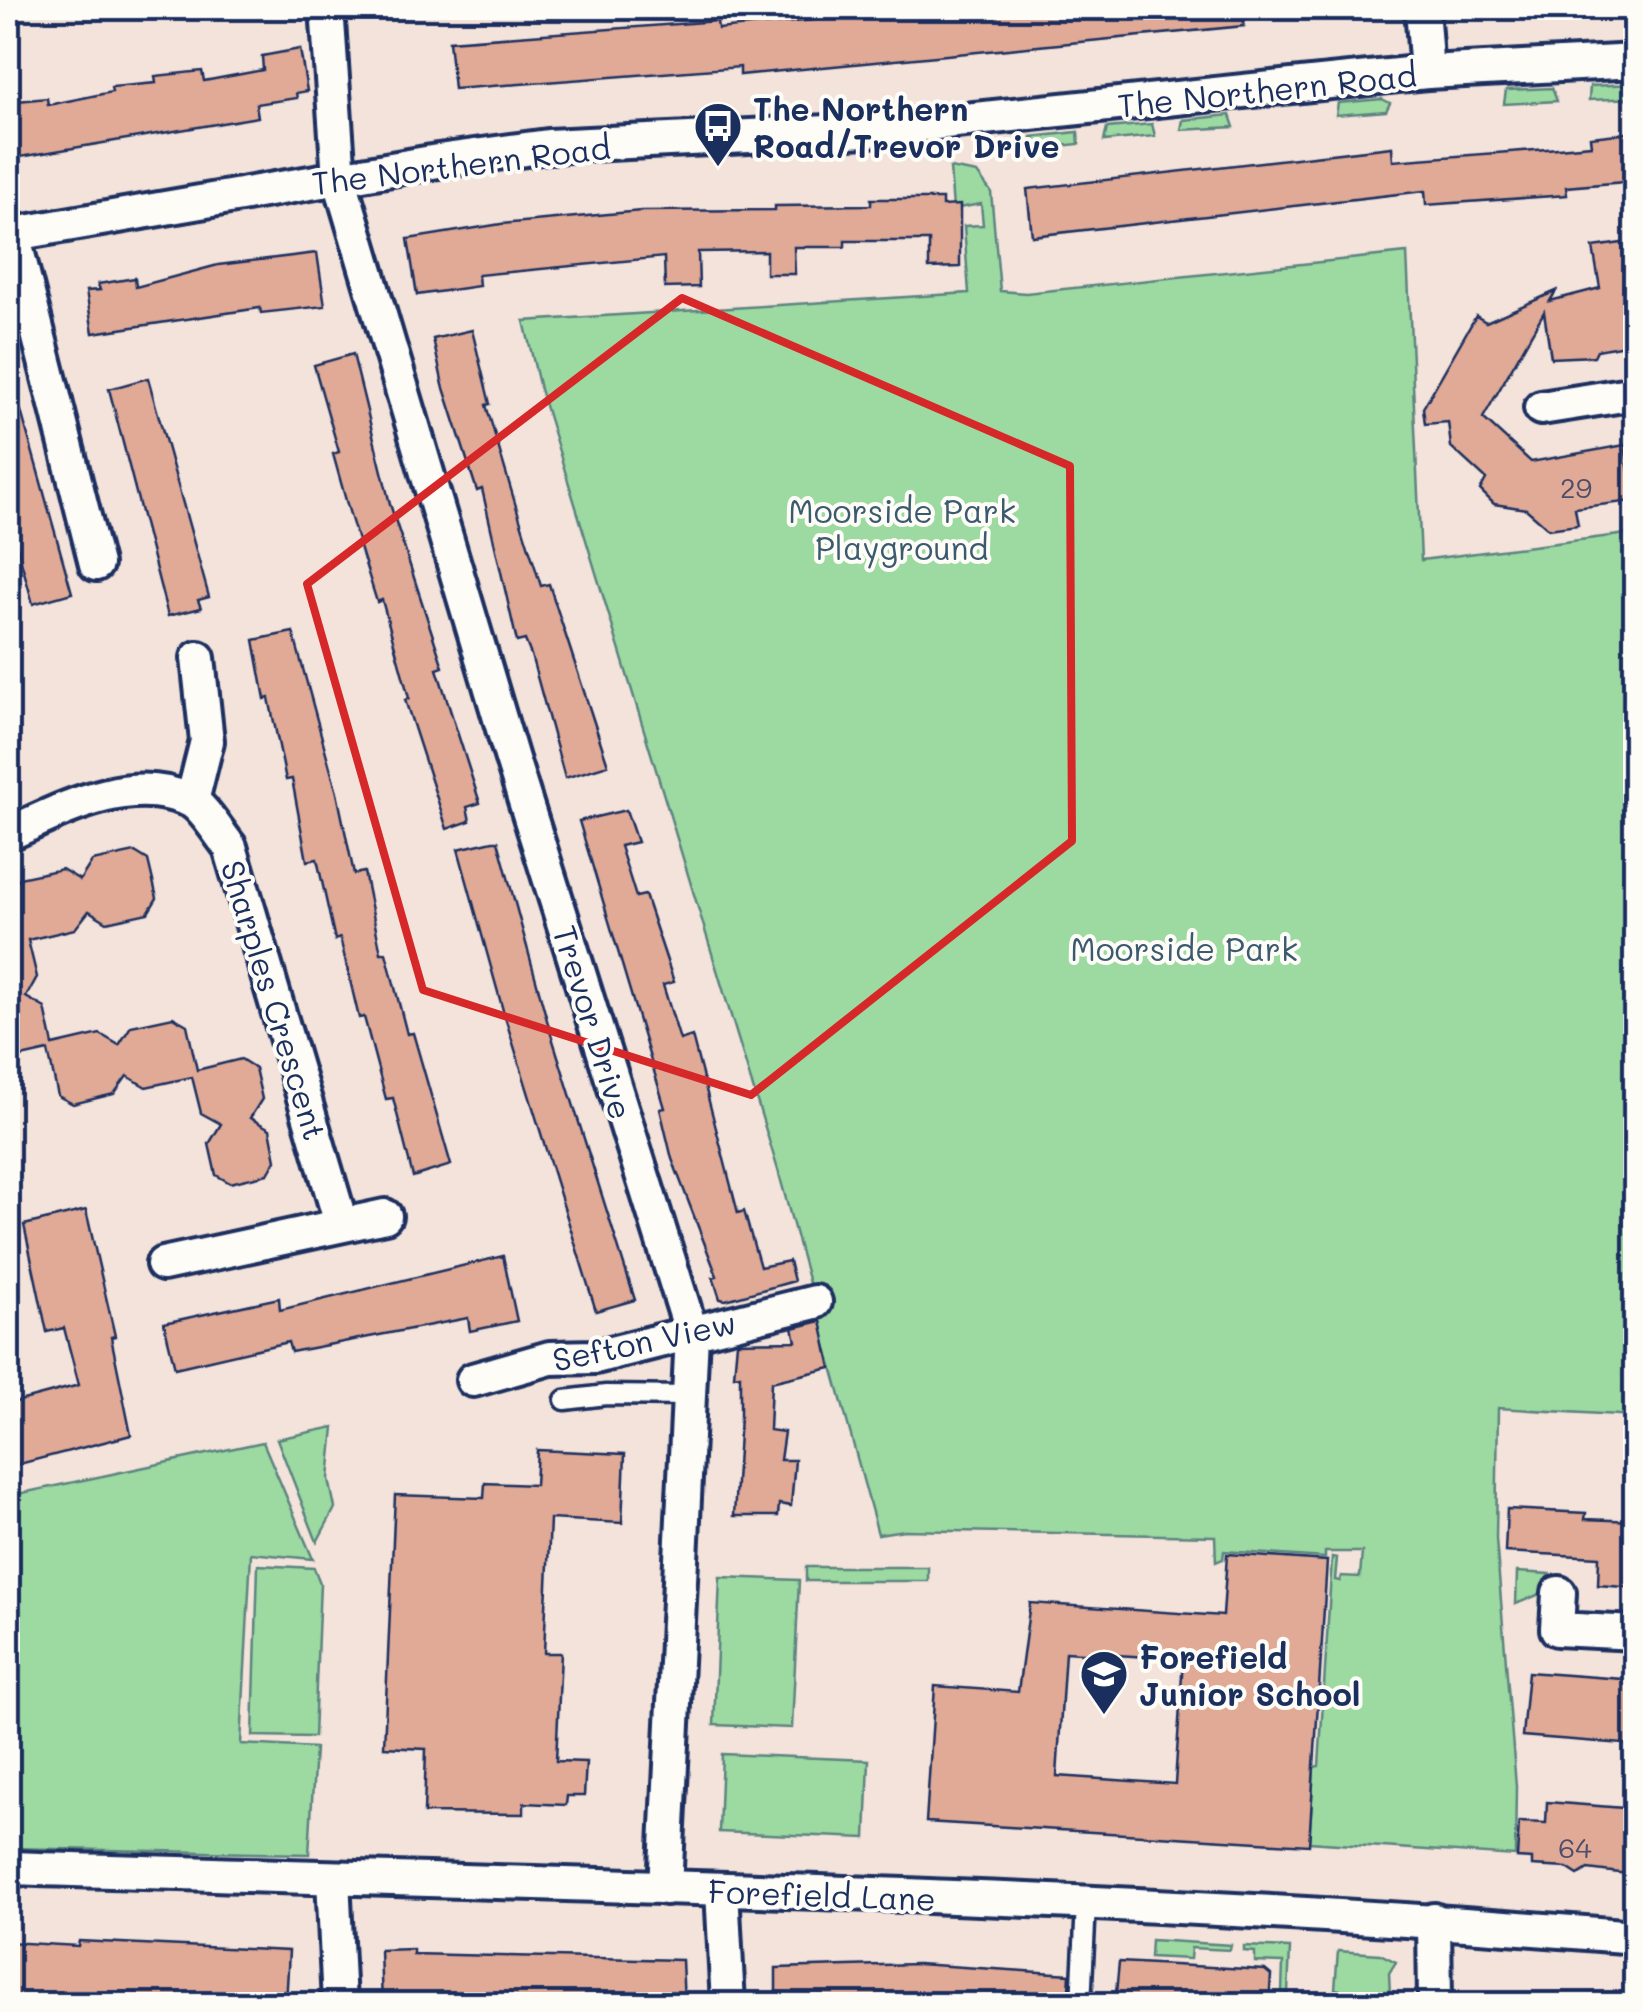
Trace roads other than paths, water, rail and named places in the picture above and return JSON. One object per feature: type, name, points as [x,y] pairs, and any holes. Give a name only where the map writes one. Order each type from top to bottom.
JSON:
[{"type":"street","name":"Trevor Drive","points":[[327,8],[339,178],[512,759],[692,1334],[665,1888]]},
{"type":"street","points":[[1422,8],[1427,72]]},
{"type":"street","name":"The Northern Road","points":[[10,235],[548,146],[868,130],[1427,72],[1636,61]]},
{"type":"street","points":[[10,235],[96,564]]},
{"type":"street","points":[[1541,408],[1636,393]]},
{"type":"street","points":[[8,834],[89,798],[146,790],[192,801],[207,741],[198,658]]},
{"type":"street","name":"Sharples Crescent","points":[[192,801],[230,848],[341,1223]]},
{"type":"street","points":[[163,1264],[385,1216]]},
{"type":"street","name":"Sefton View","points":[[472,1380],[550,1358],[595,1356],[815,1302]]},
{"type":"street","points":[[1559,1593],[1556,1629],[1636,1633]]},
{"type":"street","name":"Forefield Lane","points":[[8,1868],[1086,1904],[1434,1920],[1636,1937]]},
{"type":"street","points":[[334,1878],[339,2004]]},
{"type":"street","points":[[722,1890],[728,2004]]},
{"type":"street","points":[[1434,1920],[1435,2004]]},
{"type":"lane","points":[[565,1400],[620,1394],[689,1396]]},
{"type":"lane","points":[[1081,2004],[1086,1904]]},
{"type":"place","name":"The Northern Road/Trevor Drive","points":[[718,168]]},
{"type":"place","name":"Forefield Junior School","points":[[1104,1716]]},
{"type":"park label","name":"Moorside Park Playground","points":[[902,528]]},
{"type":"park label","name":"Moorside Park","points":[[1184,948]]}]
